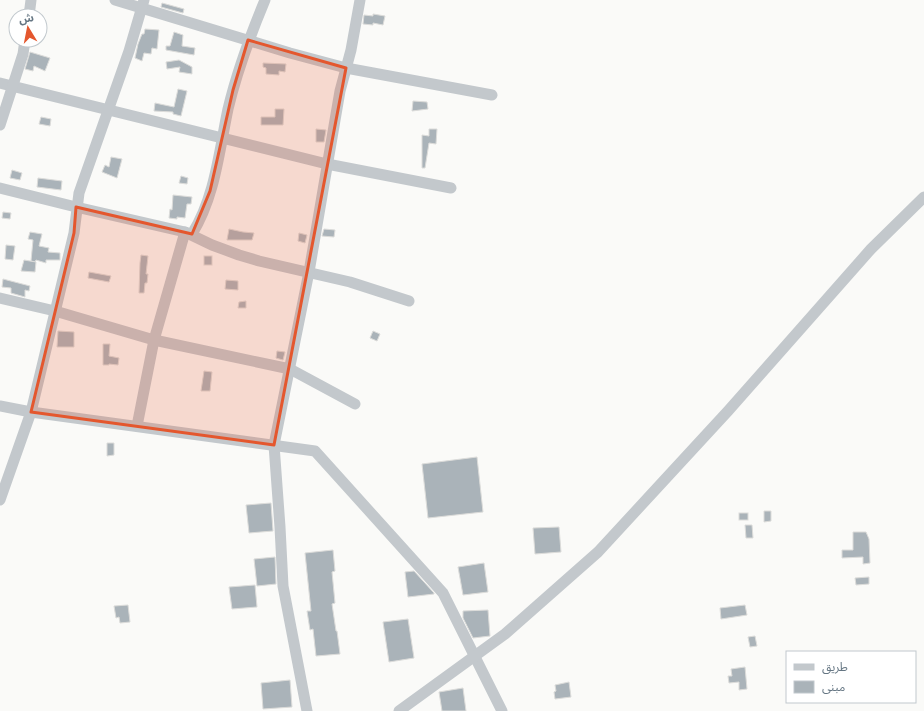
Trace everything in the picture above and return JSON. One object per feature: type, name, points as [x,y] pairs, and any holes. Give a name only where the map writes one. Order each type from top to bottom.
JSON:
[{"type":"street","points":[[115,0],[143,4],[248,40],[346,68],[492,95]]},
{"type":"street","points":[[137,426],[154,340],[188,233],[199,223],[205,209],[215,175],[233,90],[248,40],[265,0]]},
{"type":"street","points":[[307,711],[283,586],[274,445],[309,272],[327,164],[360,0]]},
{"type":"street","points":[[0,500],[31,412],[54,311],[74,233],[79,192],[110,109],[143,4]]},
{"type":"street","points":[[0,125],[24,48]]},
{"type":"street","points":[[0,83],[110,109],[327,164],[451,188]]},
{"type":"street","points":[[0,188],[188,233],[212,245],[239,255],[350,282],[409,301]]},
{"type":"street","points":[[399,711],[505,634],[598,552],[728,411],[871,249],[924,197]]},
{"type":"street","points":[[0,298],[54,311],[154,340],[290,369],[355,404]]},
{"type":"street","points":[[0,406],[31,412],[315,451],[443,593],[502,711]]},
{"type":"highlighted area","points":[[248,40],[346,68],[274,445],[31,412],[74,233],[76,207],[192,234],[210,191],[233,90]]},
{"type":"building","points":[[162,3],[184,9],[183,13],[161,7]]},
{"type":"building","points":[[373,14],[385,16],[383,25],[373,23],[373,25],[363,24],[364,15],[373,16]]},
{"type":"building","points":[[145,29],[159,30],[157,49],[152,48],[151,54],[144,53],[142,61],[135,58],[138,44],[142,34],[144,34]]},
{"type":"building","points":[[174,32],[183,35],[182,46],[195,48],[194,55],[166,50],[166,46],[170,46]]},
{"type":"building","points":[[30,52],[50,58],[45,71],[34,66],[33,71],[25,69]]},
{"type":"building","points":[[179,60],[192,67],[192,74],[179,72],[180,67],[167,69],[166,62]]},
{"type":"building","points":[[263,63],[286,64],[285,72],[279,71],[279,75],[266,74],[266,68],[263,67]]},
{"type":"building","points":[[178,89],[187,91],[181,116],[173,114],[173,112],[154,111],[155,103],[174,107]]},
{"type":"building","points":[[413,101],[427,102],[428,109],[412,111]]},
{"type":"building","points":[[275,109],[284,109],[283,125],[261,125],[261,117],[275,117]]},
{"type":"building","points":[[41,117],[51,119],[50,126],[39,124]]},
{"type":"building","points":[[316,129],[326,130],[324,142],[316,142]]},
{"type":"building","points":[[429,129],[437,129],[436,144],[429,143],[425,168],[422,168],[422,135],[429,136]]},
{"type":"building","points":[[111,157],[122,159],[117,178],[102,172],[105,165],[109,167]]},
{"type":"building","points":[[12,170],[22,173],[20,180],[10,178]]},
{"type":"building","points":[[181,176],[188,178],[187,184],[179,183]]},
{"type":"building","points":[[38,178],[62,181],[61,190],[37,187]]},
{"type":"building","points":[[173,195],[192,197],[191,204],[187,204],[185,218],[169,218],[170,209],[172,210]]},
{"type":"building","points":[[3,212],[11,213],[10,219],[2,218]]},
{"type":"building","points":[[229,229],[254,233],[252,240],[227,240]]},
{"type":"building","points":[[324,229],[335,230],[334,237],[322,236]]},
{"type":"building","points":[[30,232],[42,234],[39,246],[49,248],[48,252],[60,253],[60,260],[46,260],[46,263],[36,260],[35,262],[31,261],[33,240],[28,239]]},
{"type":"building","points":[[299,233],[307,235],[305,243],[298,241]]},
{"type":"building","points":[[6,245],[15,246],[13,260],[5,259]]},
{"type":"building","points":[[141,255],[148,256],[146,274],[148,274],[144,293],[139,293]]},
{"type":"building","points":[[204,256],[212,256],[212,265],[204,265]]},
{"type":"building","points":[[24,260],[36,262],[35,272],[21,271]]},
{"type":"building","points":[[89,272],[111,276],[109,282],[88,278]]},
{"type":"building","points":[[3,279],[30,286],[29,291],[25,290],[25,297],[11,293],[11,288],[2,287]]},
{"type":"building","points":[[226,280],[238,281],[238,290],[225,289]]},
{"type":"building","points":[[246,301],[246,308],[238,308],[239,302]]},
{"type":"building","points":[[58,331],[74,332],[74,347],[57,347]]},
{"type":"building","points":[[373,331],[380,334],[377,341],[370,338]]},
{"type":"building","points":[[103,344],[110,344],[109,356],[119,358],[118,365],[103,365]]},
{"type":"building","points":[[277,351],[285,352],[283,360],[276,358]]},
{"type":"building","points":[[204,371],[212,372],[210,391],[201,391]]},
{"type":"building","points":[[107,443],[114,443],[114,455],[107,456]]},
{"type":"building","points":[[477,457],[483,512],[428,518],[422,464]]},
{"type":"building","points":[[271,503],[273,531],[249,533],[246,505]]},
{"type":"building","points":[[764,511],[771,511],[771,521],[764,522]]},
{"type":"building","points":[[739,513],[748,513],[748,520],[739,520]]},
{"type":"building","points":[[745,525],[752,525],[753,538],[746,538]]},
{"type":"building","points":[[559,527],[561,552],[535,554],[533,528]]},
{"type":"building","points":[[853,532],[866,532],[869,539],[870,563],[863,564],[863,557],[842,558],[842,550],[853,550]]},
{"type":"building","points":[[333,550],[335,571],[332,572],[335,603],[332,604],[340,654],[316,656],[313,629],[310,630],[307,611],[311,611],[305,553]]},
{"type":"building","points":[[275,557],[276,584],[257,586],[254,559]]},
{"type":"building","points":[[484,563],[488,592],[463,595],[458,567]]},
{"type":"building","points":[[414,571],[434,594],[408,597],[405,572]]},
{"type":"building","points":[[869,577],[869,584],[856,585],[855,578]]},
{"type":"building","points":[[255,585],[257,607],[232,609],[229,587]]},
{"type":"building","points":[[128,605],[130,622],[120,623],[119,617],[116,618],[114,606]]},
{"type":"building","points":[[745,605],[747,615],[721,619],[720,608]]},
{"type":"building","points":[[488,610],[490,636],[473,638],[463,618],[463,611]]},
{"type":"building","points":[[408,619],[414,658],[389,662],[383,622]]},
{"type":"building","points":[[755,636],[757,646],[750,647],[748,637]]},
{"type":"building","points":[[745,667],[747,689],[739,690],[739,682],[729,683],[728,676],[732,676],[731,669]]},
{"type":"building","points":[[290,680],[292,707],[263,709],[261,683]]},
{"type":"building","points":[[569,682],[571,697],[555,699],[555,685]]},
{"type":"building","points":[[463,688],[466,711],[442,711],[439,692]]}]
